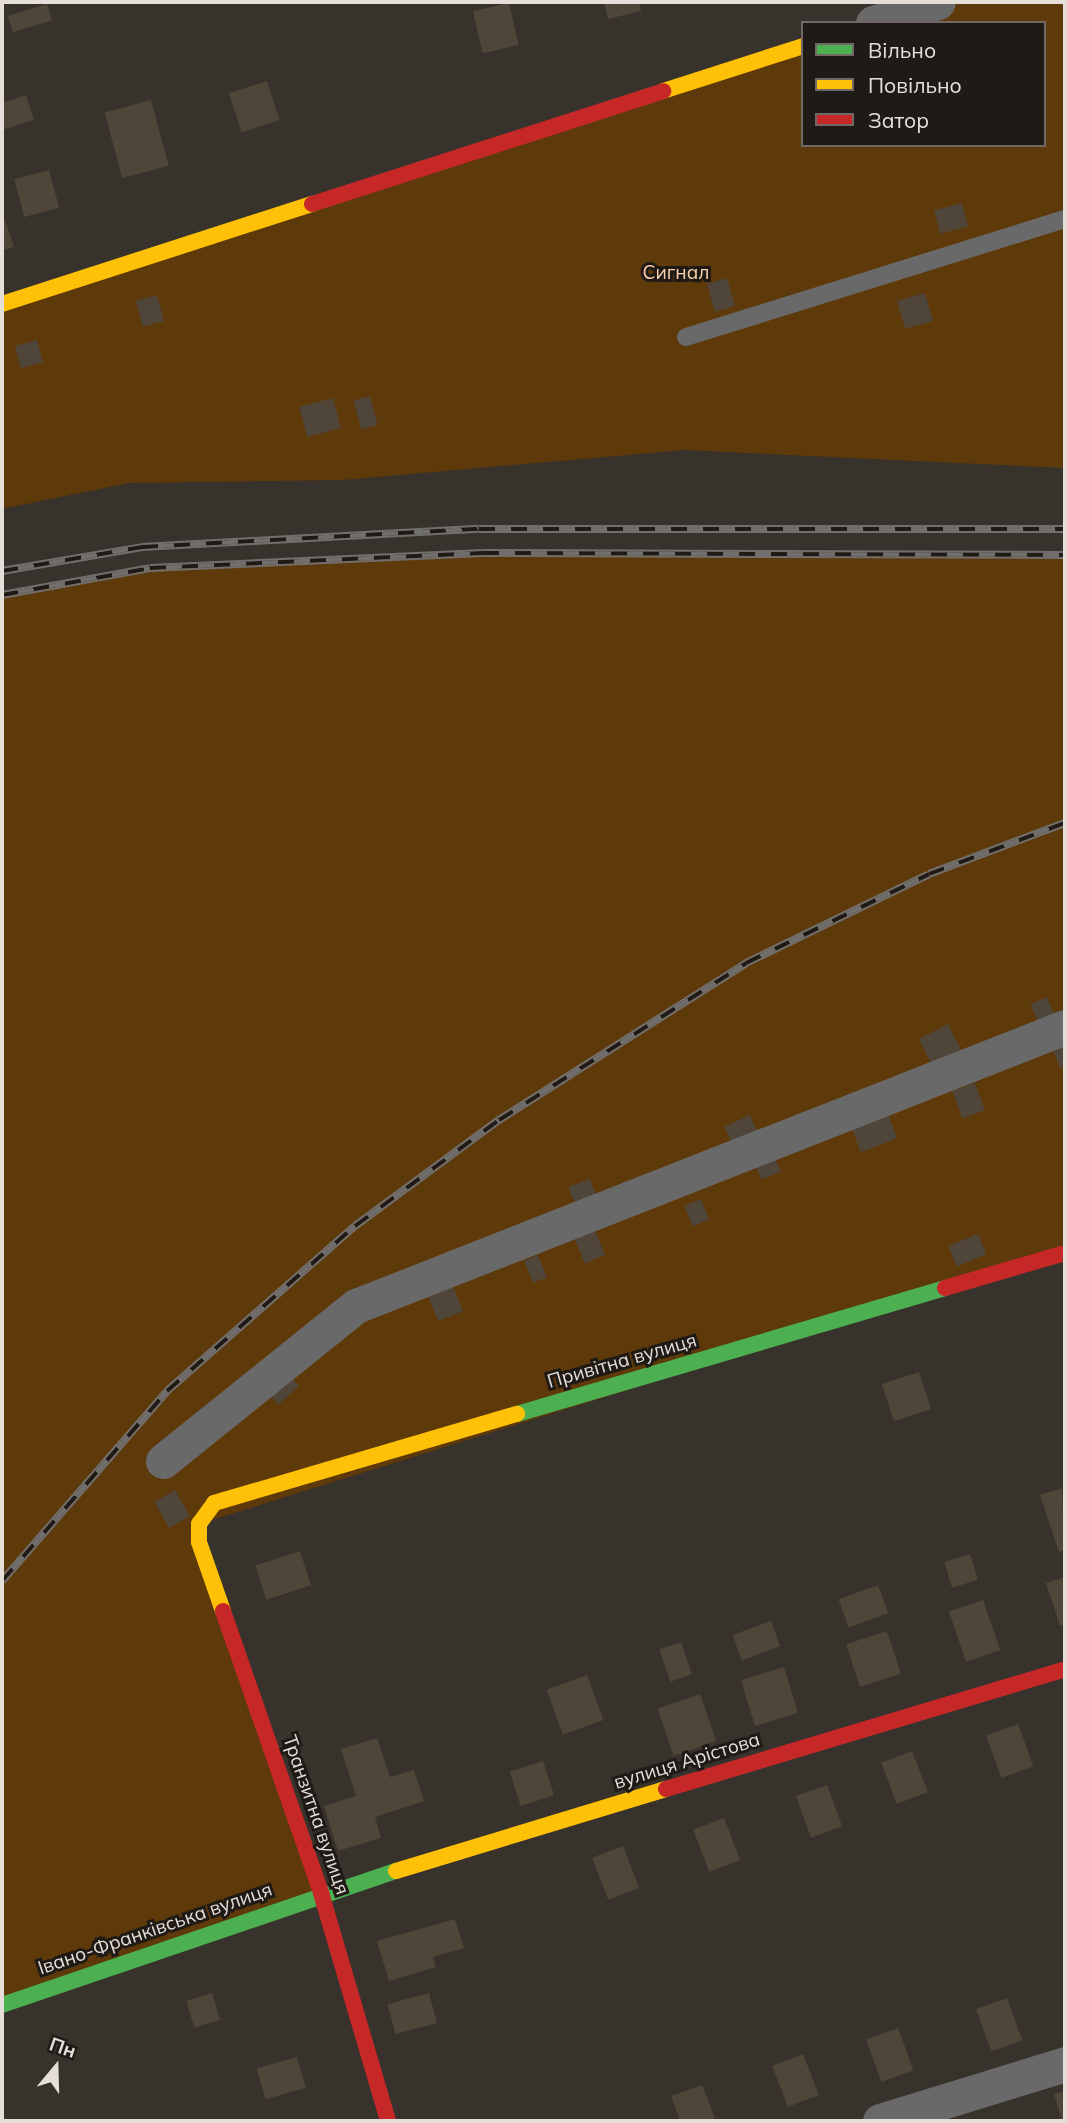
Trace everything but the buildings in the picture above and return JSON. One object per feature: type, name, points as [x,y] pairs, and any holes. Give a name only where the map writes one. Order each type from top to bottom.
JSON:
[{"type":"street","points":[[879,21],[939,2]]},
{"type":"street","points":[[2,304],[801,47]]},
{"type":"street","points":[[163,1461],[356,1306],[1065,1027]]},
{"type":"street","name":"Привітна вулиця","points":[[199,1524],[214,1503],[1065,1253]]},
{"type":"street","name":"Транзитна вулиця","points":[[199,1524],[199,1542],[321,1893],[388,2121]]},
{"type":"street","name":"вулиця Арістова","points":[[321,1893],[1065,1669]]},
{"type":"street","name":"Івано-Франківська вулиця","points":[[2,2005],[321,1893]]},
{"type":"street","points":[[880,2121],[1065,2064]]},
{"type":"lane","points":[[686,337],[1065,219]]},
{"type":"green space","name":"Сигнал","points":[[938,2],[1065,2],[1065,468],[685,450],[343,480],[129,483],[2,509],[2,304],[801,47],[801,147],[1046,147],[1046,21],[879,21]]},
{"type":"green space","points":[[483,553],[1065,555],[1065,1253],[199,1524],[321,1893],[2,2005],[2,595],[150,568]]},
{"type":"railway","points":[[2,571],[142,547],[479,529],[1065,529]]},
{"type":"railway","points":[[2,595],[150,568],[483,553],[1065,555]]},
{"type":"railway","points":[[2,1581],[167,1391],[355,1226],[499,1120],[746,963],[929,874],[1065,823]]},
{"type":"traffic: fast","points":[[517,1414],[945,1288]]},
{"type":"traffic: fast","points":[[2,2005],[396,1871]]},
{"type":"traffic: slow","points":[[663,91],[801,47]]},
{"type":"traffic: slow","points":[[2,304],[312,204]]},
{"type":"traffic: slow","points":[[223,1611],[199,1542],[199,1524],[214,1503],[517,1414]]},
{"type":"traffic: slow","points":[[396,1871],[666,1789]]},
{"type":"traffic: jam","points":[[312,204],[663,91]]},
{"type":"traffic: jam","points":[[945,1288],[1065,1253]]},
{"type":"traffic: jam","points":[[223,1611],[321,1893],[388,2121]]},
{"type":"traffic: jam","points":[[666,1789],[1065,1669]]}]
